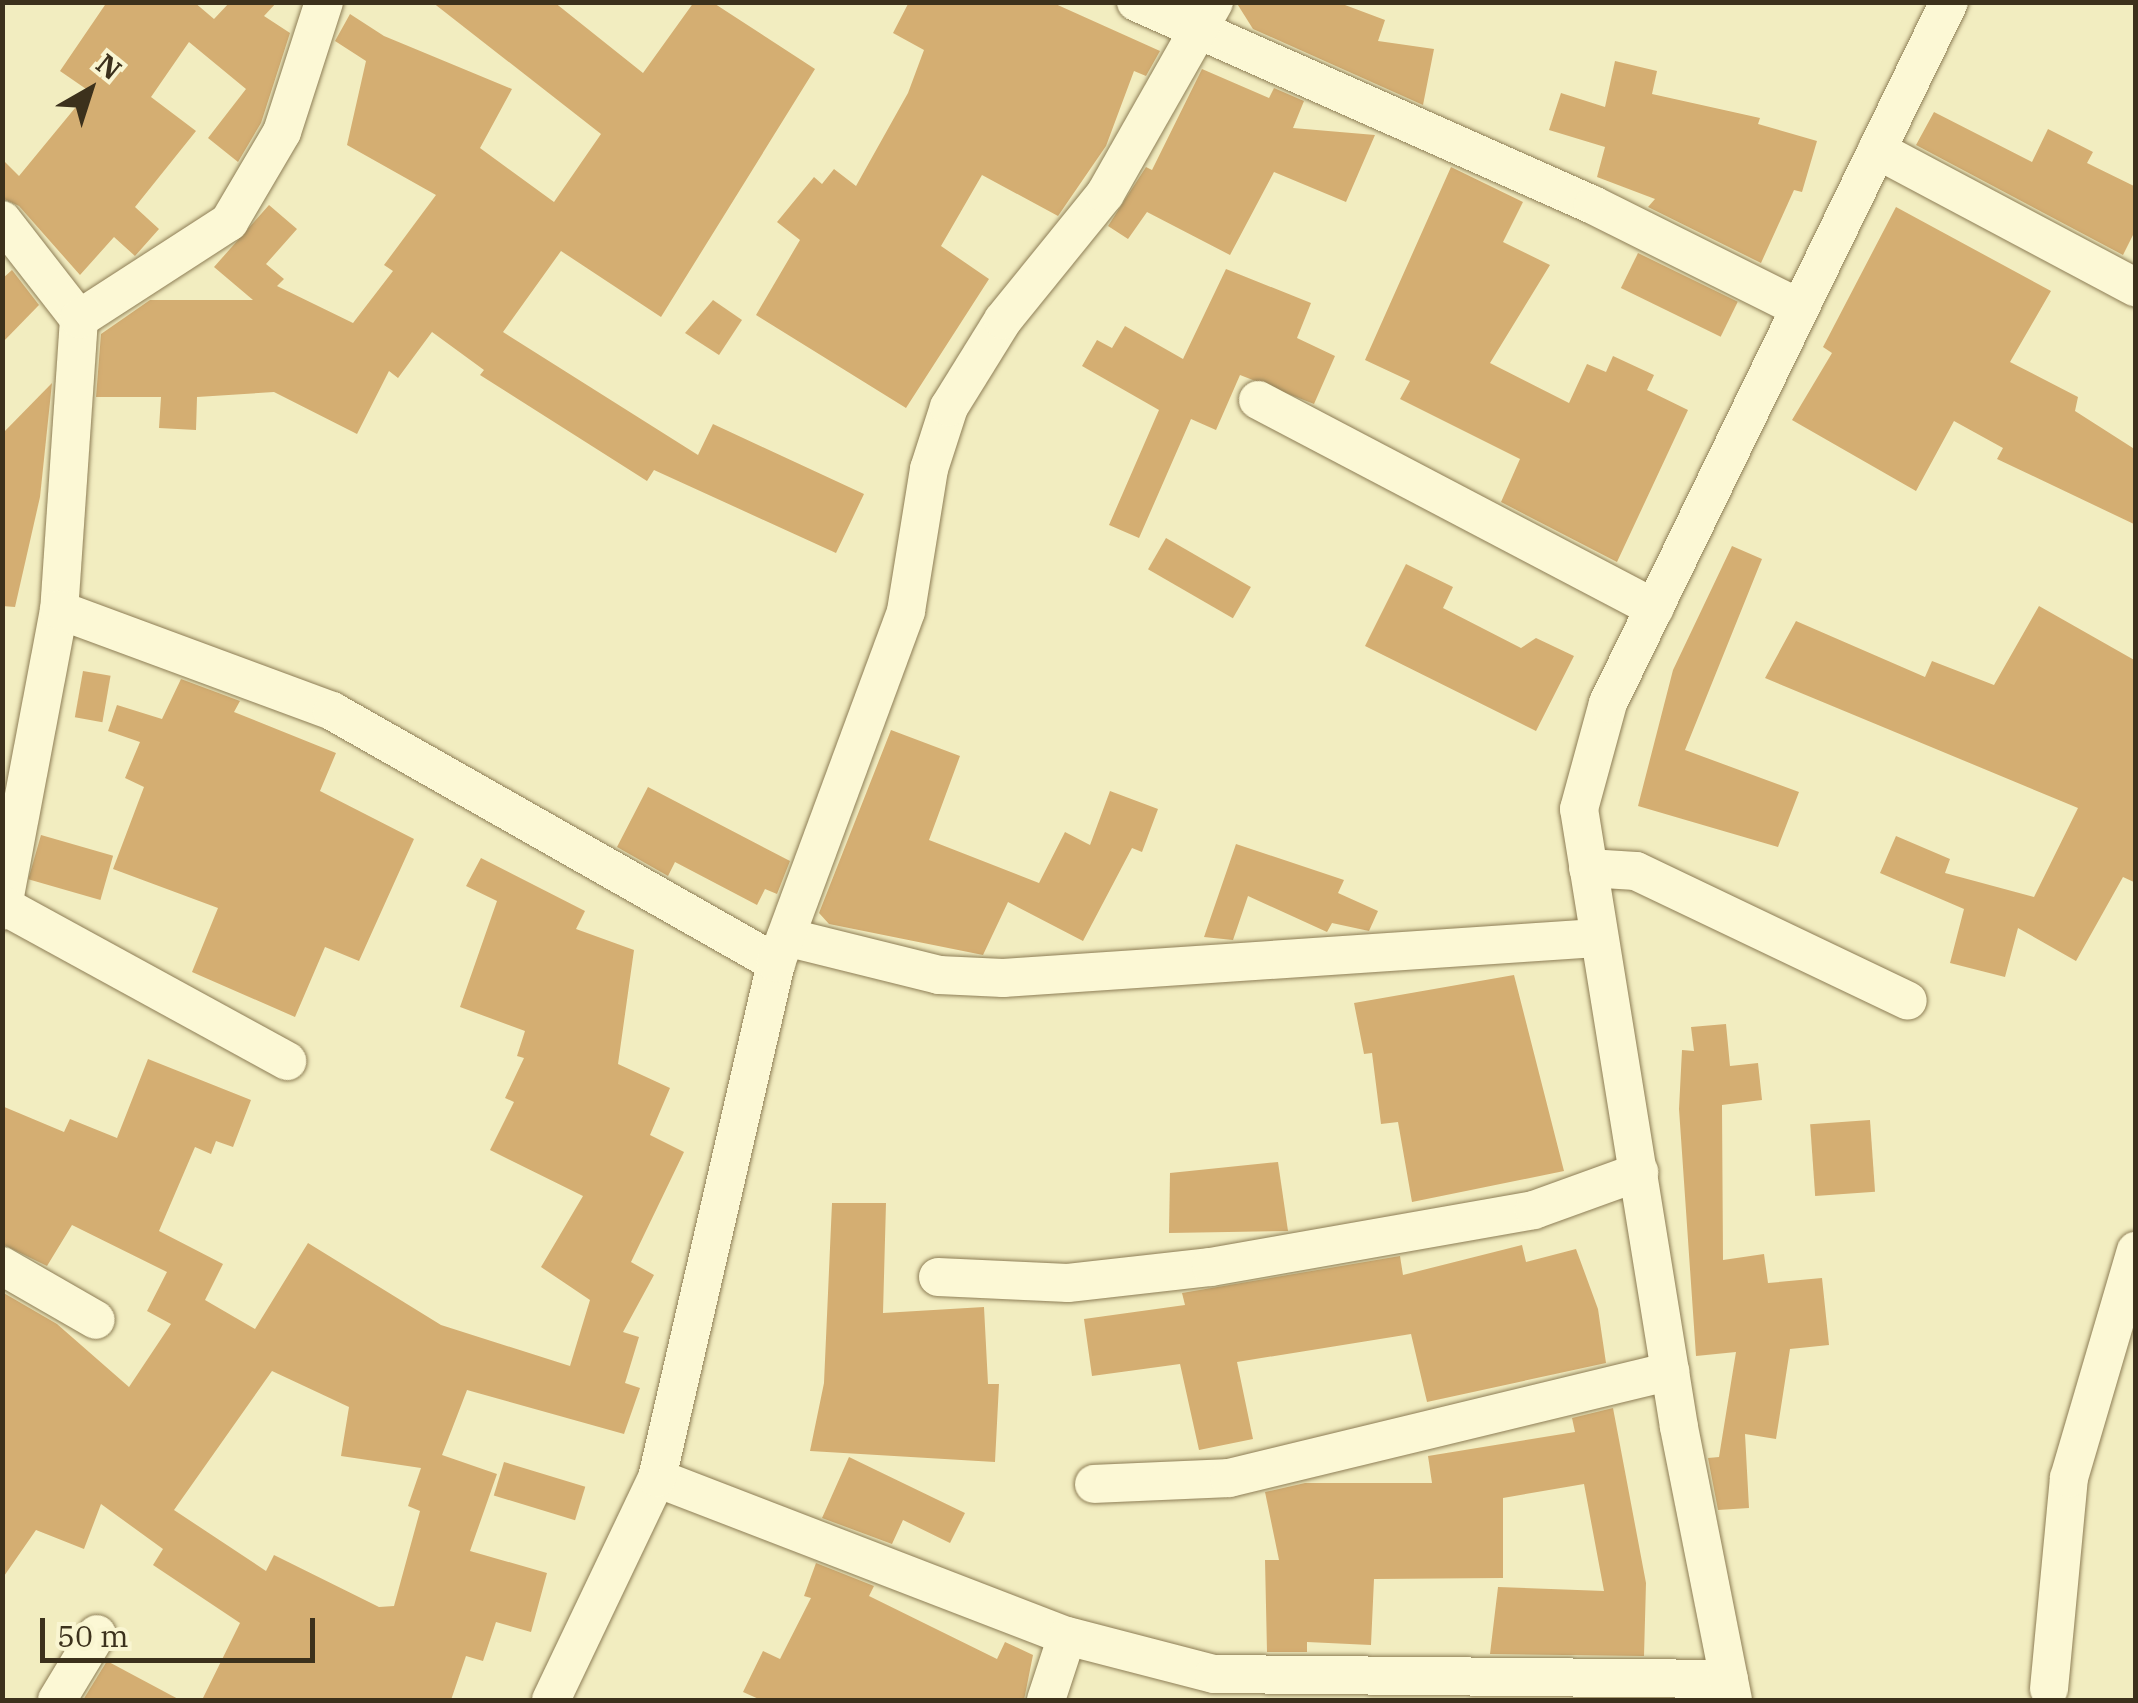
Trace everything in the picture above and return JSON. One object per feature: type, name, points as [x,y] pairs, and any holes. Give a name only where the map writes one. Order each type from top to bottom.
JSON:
[{"type":"street","points":[[79,319],[229,222],[282,132],[324,2]]},
{"type":"street","points":[[1136,2],[1205,16],[1798,307]]},
{"type":"street","points":[[657,1478],[1068,1636],[1214,1674],[1731,1690],[1670,1371],[1579,808],[1608,703],[1949,2]]},
{"type":"street","points":[[551,1700],[657,1478],[781,950],[906,611],[948,407],[1003,320],[1105,194],[1205,16]]},
{"type":"street","points":[[1877,150],[2136,288]]},
{"type":"street","points":[[2,220],[79,319],[59,610],[3,908],[287,1061]]},
{"type":"street","points":[[1258,400],[1655,608]]},
{"type":"street","points":[[59,610],[332,711],[781,950],[939,976],[1003,978],[1598,938]]},
{"type":"street","points":[[1588,868],[1636,871],[1908,1002]]},
{"type":"street","points":[[938,1277],[1068,1283],[1211,1268],[1534,1210],[1638,1172]]},
{"type":"street","points":[[2050,1688],[2068,1478],[2136,1250]]},
{"type":"street","points":[[2,1266],[96,1320]]},
{"type":"street","points":[[1094,1484],[1229,1478],[1670,1371]]},
{"type":"street","points":[[57,1700],[97,1634]]},
{"type":"street","points":[[1046,1700],[1068,1636]]},
{"type":"building","points":[[107,2],[194,2],[214,19],[230,2],[277,2],[264,16],[290,33],[261,123],[238,162],[208,138],[246,89],[189,42],[151,97],[196,131],[135,207],[159,229],[135,256],[114,237],[80,275],[19,206],[2,198],[2,159],[19,176],[89,91],[60,71]]},
{"type":"building","points":[[432,2],[554,2],[643,73],[694,2],[712,2],[815,69],[661,317],[561,251],[503,332],[698,455],[713,424],[864,494],[836,553],[654,470],[647,481],[480,375],[484,370],[432,332],[398,378],[389,371],[357,434],[274,392],[197,397],[196,430],[159,428],[161,397],[96,397],[101,334],[150,300],[253,300],[214,267],[269,205],[297,229],[266,264],[284,279],[277,286],[353,323],[393,271],[384,265],[436,195],[347,145],[366,61],[335,41],[350,14],[384,36],[512,89],[480,148],[554,202],[601,134]]},
{"type":"building","points":[[909,2],[1051,2],[1160,51],[1146,76],[1134,71],[1106,146],[1058,216],[982,175],[941,246],[989,279],[906,408],[756,315],[800,240],[777,222],[814,177],[822,184],[834,169],[856,186],[908,93],[924,50],[893,33]]},
{"type":"building","points":[[1236,2],[1337,2],[1385,20],[1378,41],[1434,49],[1423,105],[1253,29]]},
{"type":"building","points":[[1615,61],[1657,71],[1652,94],[1760,118],[1758,124],[1817,141],[1802,192],[1794,190],[1761,263],[1648,207],[1655,199],[1597,177],[1605,147],[1549,130],[1561,93],[1605,107]]},
{"type":"building","points":[[1202,69],[1269,98],[1274,88],[1304,101],[1293,128],[1375,135],[1346,202],[1274,172],[1230,255],[1147,212],[1128,239],[1108,226],[1146,167],[1152,170]]},
{"type":"building","points":[[1934,112],[2032,162],[2048,129],[2093,152],[2087,163],[2136,187],[2136,229],[2123,255],[1916,145]]},
{"type":"building","points":[[1451,167],[1523,202],[1503,242],[1550,265],[1490,363],[1569,403],[1587,364],[1606,372],[1613,356],[1654,375],[1647,390],[1688,410],[1617,562],[1501,502],[1520,459],[1400,399],[1410,381],[1365,360]]},
{"type":"building","points":[[1896,207],[2051,291],[2010,362],[2078,397],[2075,411],[2136,450],[2136,525],[1997,459],[2003,448],[1954,421],[1916,491],[1792,420],[1832,353],[1823,347]]},
{"type":"building","points":[[1638,253],[1738,302],[1721,337],[1621,288]]},
{"type":"building","points":[[1226,269],[1311,303],[1297,338],[1335,356],[1314,404],[1240,375],[1216,430],[1191,419],[1139,538],[1109,525],[1159,410],[1082,366],[1097,340],[1112,348],[1125,326],[1183,359]]},
{"type":"building","points":[[12,270],[39,305],[2,343],[2,279]]},
{"type":"building","points":[[713,300],[742,320],[719,355],[685,333]]},
{"type":"building","points":[[52,383],[40,497],[15,607],[2,606],[2,434]]},
{"type":"building","points":[[1166,538],[1251,587],[1233,618],[1148,569]]},
{"type":"building","points":[[1732,546],[1762,559],[1685,750],[1799,792],[1778,847],[1638,806],[1673,670]]},
{"type":"building","points":[[1406,564],[1453,587],[1443,608],[1521,648],[1536,638],[1574,656],[1536,731],[1365,646]]},
{"type":"building","points":[[2039,606],[2136,661],[2136,883],[2123,877],[2076,961],[2018,928],[2005,977],[1950,963],[1964,909],[1880,873],[1896,836],[1950,859],[1945,873],[2034,897],[2078,808],[1765,678],[1796,621],[1925,677],[1932,661],[1994,685]]},
{"type":"building","points":[[83,671],[111,676],[102,722],[75,717]]},
{"type":"building","points":[[181,679],[240,701],[234,712],[336,753],[320,791],[414,839],[359,961],[325,947],[295,1017],[192,972],[218,908],[113,869],[144,787],[125,778],[140,742],[108,731],[117,705],[162,719]]},
{"type":"building","points":[[891,730],[960,756],[929,840],[1039,883],[1065,832],[1090,845],[1110,791],[1158,809],[1142,852],[1132,848],[1083,941],[1008,902],[983,955],[829,924],[819,913]]},
{"type":"building","points":[[648,787],[790,861],[777,894],[765,889],[757,905],[675,862],[668,876],[617,847]]},
{"type":"building","points":[[41,835],[113,856],[100,900],[28,879]]},
{"type":"building","points":[[1236,844],[1344,880],[1338,893],[1378,911],[1369,931],[1332,923],[1327,932],[1248,896],[1233,940],[1204,937]]},
{"type":"building","points":[[481,858],[585,911],[576,929],[634,950],[618,1064],[670,1088],[650,1135],[684,1152],[631,1262],[654,1275],[623,1332],[639,1337],[625,1383],[640,1388],[624,1434],[467,1390],[442,1455],[497,1474],[470,1551],[547,1573],[531,1632],[496,1622],[483,1661],[466,1656],[451,1700],[202,1700],[240,1623],[153,1565],[163,1549],[101,1504],[84,1549],[36,1530],[2,1579],[2,1292],[57,1324],[129,1387],[171,1324],[147,1311],[167,1272],[72,1225],[47,1266],[2,1244],[2,1106],[64,1132],[70,1119],[117,1138],[148,1059],[251,1100],[233,1147],[216,1141],[211,1154],[195,1147],[159,1231],[223,1264],[205,1300],[255,1329],[308,1243],[441,1325],[570,1366],[590,1300],[541,1267],[583,1196],[490,1150],[514,1102],[505,1098],[524,1058],[517,1056],[525,1031],[460,1007],[497,901],[466,886]],"holes":[[[272,1371],[349,1407],[341,1456],[421,1468],[408,1506],[420,1511],[394,1606],[379,1607],[274,1555],[266,1571],[174,1510]]]},
{"type":"building","points":[[1514,975],[1564,1171],[1412,1202],[1398,1122],[1381,1124],[1372,1053],[1364,1054],[1354,1003]]},
{"type":"building","points":[[1726,1024],[1730,1066],[1758,1063],[1762,1100],[1722,1105],[1723,1260],[1764,1254],[1768,1283],[1822,1278],[1829,1345],[1790,1349],[1776,1439],[1745,1434],[1749,1508],[1718,1510],[1708,1458],[1719,1457],[1736,1352],[1696,1356],[1679,1109],[1682,1050],[1694,1051],[1691,1027]]},
{"type":"building","points":[[1870,1120],[1875,1192],[1815,1196],[1810,1124]]},
{"type":"building","points":[[1278,1162],[1288,1231],[1169,1233],[1170,1173]]},
{"type":"building","points":[[832,1203],[886,1203],[883,1313],[984,1307],[988,1384],[999,1384],[995,1462],[810,1451],[824,1383]]},
{"type":"building","points":[[1522,1245],[1526,1262],[1576,1249],[1598,1309],[1606,1363],[1427,1402],[1411,1334],[1237,1362],[1253,1439],[1199,1450],[1180,1364],[1092,1376],[1084,1319],[1185,1305],[1182,1293],[1400,1256],[1403,1275]]},
{"type":"building","points":[[1613,1408],[1646,1583],[1644,1656],[1490,1654],[1498,1587],[1604,1591],[1584,1484],[1503,1498],[1503,1578],[1374,1579],[1371,1645],[1307,1642],[1307,1652],[1267,1652],[1265,1560],[1279,1560],[1265,1492],[1305,1483],[1432,1483],[1428,1456],[1575,1432],[1572,1418]]},
{"type":"building","points":[[849,1457],[965,1513],[950,1543],[903,1520],[892,1544],[822,1518]]},
{"type":"building","points":[[504,1462],[585,1487],[575,1520],[494,1495]]},
{"type":"building","points":[[816,1563],[874,1586],[869,1596],[997,1659],[1005,1642],[1033,1655],[1024,1700],[761,1700],[743,1692],[763,1651],[780,1659],[811,1598],[804,1596]]},
{"type":"building","points":[[107,1661],[180,1700],[83,1700]]}]
